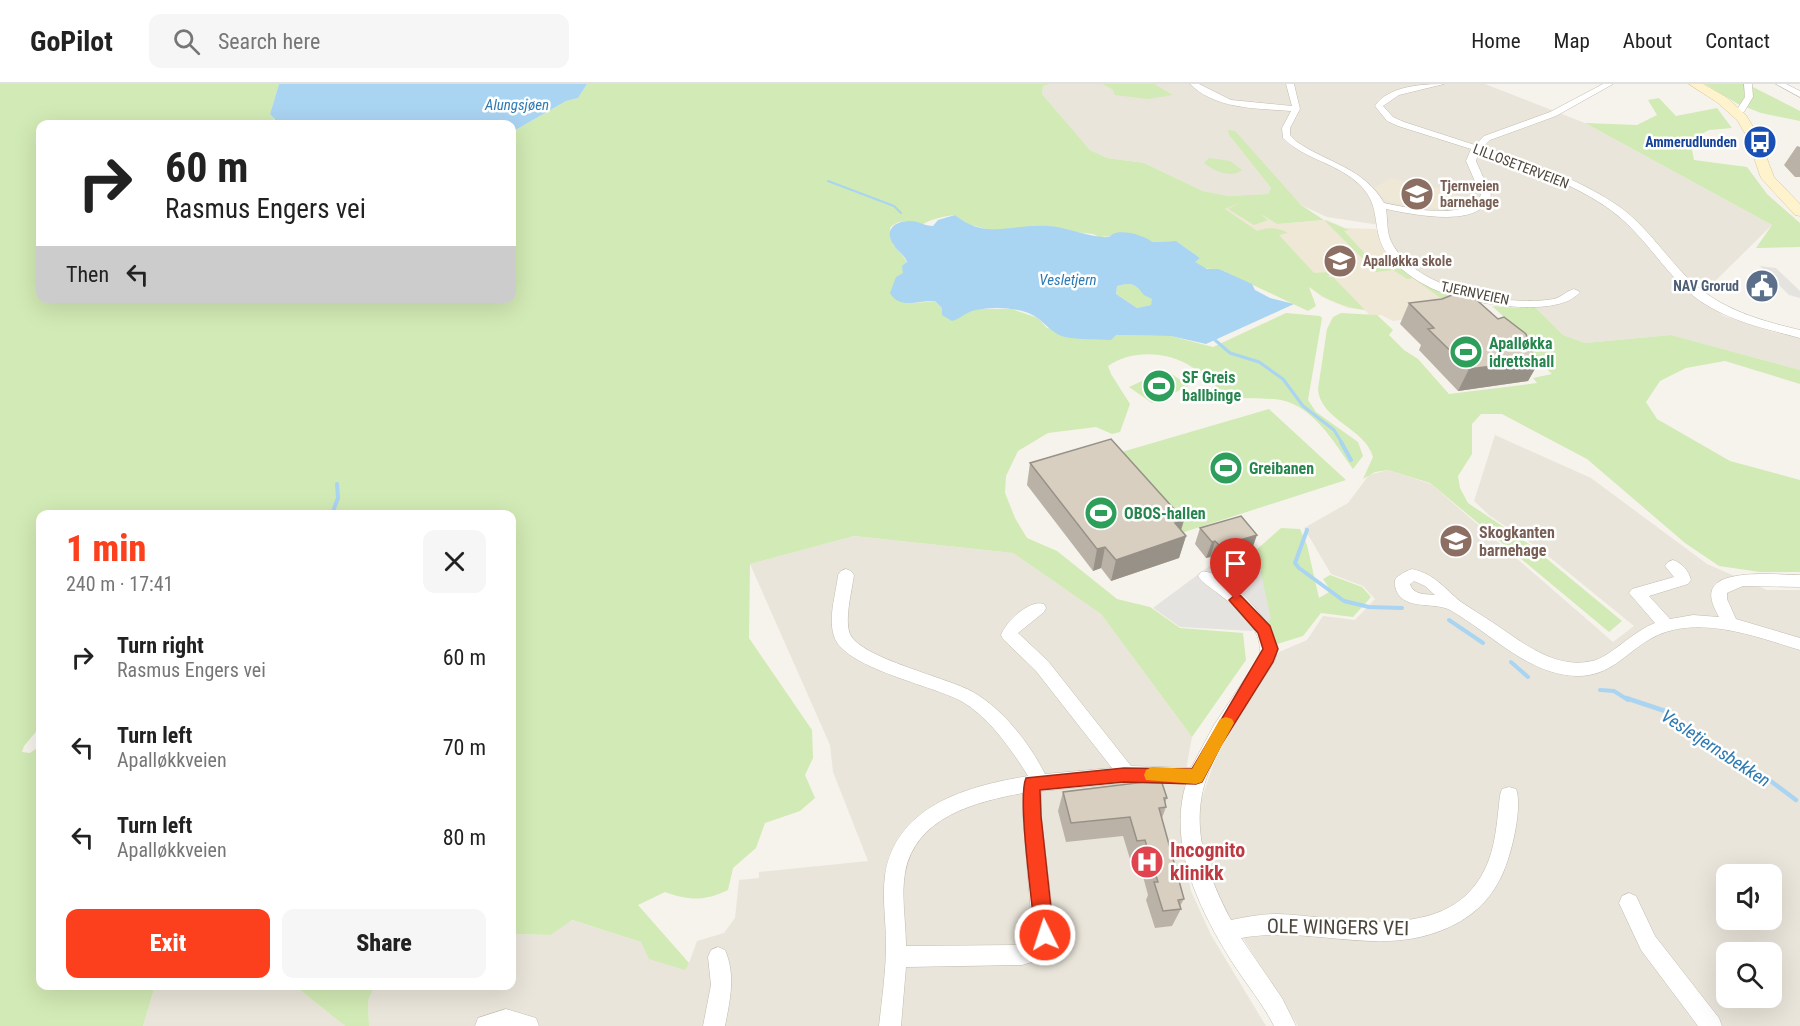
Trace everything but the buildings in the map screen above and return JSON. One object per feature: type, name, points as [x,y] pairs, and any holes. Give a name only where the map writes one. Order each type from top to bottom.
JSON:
[{"type":"street","points":[[1194,84],[1211,97],[1224,102],[1296,109]]},
{"type":"street","points":[[1290,84],[1296,100],[1296,109],[1293,120],[1286,128],[1289,139],[1359,179],[1380,205],[1436,214],[1455,213],[1476,208],[1484,201],[1486,195],[1473,169],[1472,161],[1476,149],[1487,138],[1554,114],[1609,84]]},
{"type":"street","points":[[1401,84],[1416,89]]},
{"type":"street","name":"LILLOSETERVEIEN","points":[[1440,84],[1384,98],[1379,106],[1390,119],[1566,182],[1615,209],[1636,227],[1686,282],[1714,306],[1757,324],[1800,334]]},
{"type":"street","points":[[1695,84],[1735,111],[1749,128],[1768,178],[1800,212]]},
{"type":"street","points":[[1735,111],[1741,110],[1749,97],[1748,84]]},
{"type":"street","points":[[1780,84],[1800,94]]},
{"type":"street","name":"TJERNVEIEN","points":[[1380,205],[1382,233],[1391,251],[1410,269],[1442,289],[1489,299],[1531,303],[1565,300],[1574,292]]},
{"type":"street","points":[[1667,626],[1637,593],[1683,580],[1682,575],[1673,566]]},
{"type":"street","points":[[846,575],[841,632],[848,644],[910,676],[968,696],[1022,750],[1036,783],[1032,816],[1045,935],[1042,946],[1034,952],[1022,955],[897,957]]},
{"type":"street","points":[[1206,576],[1254,617],[1264,630],[1270,649],[1268,657],[1216,740],[1196,777],[1190,817],[1194,853],[1212,906],[1285,1026]]},
{"type":"street","points":[[1730,624],[1719,600],[1719,591],[1725,584],[1740,581],[1800,581]]},
{"type":"street","points":[[1452,603],[1528,656],[1572,669],[1589,669],[1607,664],[1649,632],[1667,626],[1694,622],[1730,624],[1800,644]]},
{"type":"street","points":[[1038,609],[1011,630],[1009,636],[1042,666],[1122,767],[1124,775]]},
{"type":"street","points":[[890,1026],[897,957],[894,882],[903,849],[921,824],[966,799],[989,791],[1036,783],[1124,775],[1196,777]]},
{"type":"street","name":"OLE WINGERS VEI","points":[[1226,931],[1275,924],[1393,932],[1438,924],[1464,908],[1489,882],[1501,851],[1509,795]]},
{"type":"street","points":[[1629,903],[1648,943],[1711,1026]]},
{"type":"street","points":[[714,1026],[722,985],[718,957]]},
{"type":"street","points":[[486,1026],[506,1020],[528,1026]]},
{"type":"shaded area","points":[[1102,84],[1113,90],[1173,95],[1155,84],[1485,84],[1585,123],[1772,225],[1698,298],[1724,316],[1772,332],[1800,338],[1800,370],[1671,335],[1585,343],[1563,335],[1532,304],[1500,303],[1437,284],[1403,259],[1389,240],[1386,226],[1327,217],[1301,205],[1229,135],[1271,188],[1268,194],[1229,196],[1203,191],[1144,163],[1107,158],[1090,150],[1042,94],[1043,86]]},
{"type":"shaded area","name":"Tjernveien barnehage","points":[[1391,178],[1423,187],[1446,188],[1461,197],[1461,206],[1425,209],[1387,201],[1374,188]]},
{"type":"shaded area","name":"Apalløkka skole","points":[[1240,203],[1277,224],[1327,220],[1345,228],[1376,229],[1385,248],[1458,312],[1393,321],[1381,315],[1370,316],[1365,310],[1348,308],[1322,297],[1224,209]]},
{"type":"shaded area","points":[[1760,266],[1776,268],[1800,291],[1800,298],[1789,295]]},
{"type":"shaded area","points":[[1495,435],[1591,478],[1707,564],[1767,590],[1800,590],[1800,1026],[1298,1026],[1224,908],[1213,882],[1199,836],[1198,810],[1214,762],[1279,652],[1307,640],[1323,616],[1355,620],[1375,599],[1363,586],[1331,574],[1304,528],[1348,503],[1369,475],[1388,470],[1431,484],[1613,642],[1634,626],[1537,547],[1490,516],[1474,501]]},
{"type":"shaded area","points":[[854,536],[1013,553],[1101,614],[1192,737],[1185,775],[1182,819],[1184,856],[1191,891],[1211,935],[1266,1026],[369,1026],[368,1001],[372,990],[516,990],[516,934],[551,935],[571,920],[641,942],[689,963],[697,941],[724,933],[735,918],[739,880],[759,878],[759,872],[868,861],[833,772],[830,745],[750,564]]},
{"type":"shaded area","points":[[1256,550],[1271,619],[1252,631],[1180,627],[1153,608],[1212,564]]},
{"type":"shaded area","points":[[154,990],[300,990],[345,1026],[143,1026]]},
{"type":"green space","points":[[0,84],[279,84],[270,114],[275,118],[273,120],[36,120],[36,303],[516,303],[516,130],[566,101],[578,98],[587,84],[1050,84],[1043,86],[1042,94],[1090,150],[1107,158],[1144,163],[1203,191],[1229,196],[1268,194],[1271,188],[1229,135],[1228,130],[1235,131],[1301,205],[1324,220],[1277,224],[1260,214],[1268,220],[1254,225],[1228,209],[1240,203],[1225,209],[1257,231],[1272,228],[1288,233],[1279,235],[1314,273],[1328,272],[1331,275],[1327,277],[1333,277],[1365,310],[1335,302],[1309,287],[1316,306],[1308,311],[1219,269],[1200,266],[1194,262],[1200,258],[1176,241],[1152,242],[1114,236],[1099,237],[1050,226],[990,230],[968,224],[955,215],[933,219],[922,225],[909,221],[901,222],[890,228],[893,245],[907,264],[914,303],[935,301],[942,308],[968,311],[1012,309],[1038,318],[1047,328],[1115,335],[1171,336],[1213,347],[1286,313],[1320,316],[1322,318],[1308,400],[1316,412],[1358,442],[1363,456],[1353,469],[1321,425],[1295,405],[1279,400],[1232,396],[1183,362],[1155,354],[1135,355],[1108,366],[1130,404],[1120,432],[1112,434],[1096,427],[1048,433],[1018,451],[1006,476],[1005,493],[1015,518],[1027,538],[1057,551],[1117,599],[1150,607],[1180,628],[1243,633],[1246,660],[1192,737],[1101,614],[1013,553],[854,536],[750,564],[749,638],[812,730],[813,758],[805,775],[815,798],[800,811],[765,823],[756,848],[733,868],[728,890],[704,898],[682,897],[665,892],[638,905],[689,963],[685,970],[649,959],[641,942],[572,920],[551,935],[516,934],[516,510],[36,510],[36,732],[22,752],[30,753],[36,749],[36,990],[154,990],[143,1026],[0,1026]]},
{"type":"green space","points":[[1102,84],[1155,84],[1173,95],[1148,99],[1115,95],[1113,90]]},
{"type":"green space","points":[[1705,84],[1747,84],[1800,111],[1800,121],[1761,113],[1738,104]]},
{"type":"green space","points":[[1659,98],[1676,116],[1717,108],[1732,128],[1709,130],[1690,140],[1694,160],[1747,167],[1767,194],[1800,223],[1800,247],[1756,248],[1772,225],[1585,123],[1637,125],[1657,115],[1648,100]]},
{"type":"green space","points":[[1209,158],[1230,161],[1242,170],[1233,174],[1218,171],[1204,163]]},
{"type":"green space","points":[[1324,220],[1349,230],[1344,231],[1369,258],[1378,260],[1364,260]]},
{"type":"green space","points":[[1398,263],[1463,296],[1442,299],[1413,278],[1407,279],[1393,270],[1376,272],[1372,267]]},
{"type":"green space","points":[[1126,284],[1147,293],[1153,299],[1151,305],[1137,308],[1116,294],[1117,286]]},
{"type":"green space","points":[[1522,304],[1532,304],[1563,335],[1585,343],[1671,335],[1800,370],[1800,384],[1725,361],[1686,368],[1660,381],[1646,402],[1657,419],[1730,461],[1800,480],[1800,572],[1760,572],[1719,566],[1685,543],[1587,459],[1502,414],[1481,414],[1472,424],[1472,454],[1458,476],[1460,488],[1468,503],[1529,544],[1622,621],[1609,632],[1430,483],[1388,470],[1375,472],[1363,479],[1373,457],[1368,447],[1361,438],[1326,409],[1318,389],[1327,329],[1333,317],[1341,313],[1377,315],[1393,330],[1389,335],[1404,350],[1418,359],[1449,394],[1537,383],[1533,378],[1552,374],[1508,333],[1515,327],[1492,306],[1520,308]]},
{"type":"green space","name":"SF Greis ballbinge","points":[[1166,370],[1189,386],[1152,403],[1129,387]]},
{"type":"green space","name":"Greibanen","points":[[1269,409],[1346,480],[1175,535],[1108,456]]},
{"type":"green space","points":[[1281,528],[1300,529],[1307,545],[1319,598],[1331,591],[1323,579],[1330,575],[1362,587],[1371,597],[1353,617],[1321,613],[1303,636],[1274,645],[1261,626],[1260,578],[1256,550]]},
{"type":"green space","points":[[300,990],[372,990],[368,1001],[369,1026],[345,1026]]},
{"type":"water","name":"Alungsjøen","points":[[279,84],[587,84],[578,98],[566,101],[516,130],[516,120],[274,120],[270,114]]},
{"type":"water","name":"Vesletjern","points":[[955,215],[967,223],[989,229],[1049,226],[1096,236],[1107,237],[1122,232],[1152,242],[1176,241],[1200,258],[1195,262],[1207,269],[1219,269],[1252,284],[1255,290],[1270,298],[1294,304],[1206,344],[1171,336],[1116,335],[1111,340],[1065,337],[1054,332],[1032,315],[1009,308],[973,311],[952,321],[942,315],[942,308],[935,301],[904,303],[890,293],[896,277],[903,273],[902,266],[907,262],[891,239],[890,230],[900,222],[910,221],[933,226],[938,220]],"holes":[[[1126,284],[1137,287],[1144,295],[1152,299],[1151,305],[1137,308],[1116,294],[1117,286]]]},
{"type":"waterway","points":[[828,181],[894,206],[901,213]]},
{"type":"waterway","points":[[1215,340],[1230,353],[1259,362],[1283,379],[1303,406],[1334,430],[1342,443]]},
{"type":"waterway","points":[[1341,442],[1351,460]]},
{"type":"waterway","points":[[334,510],[338,498],[337,484]]},
{"type":"waterway","name":"Vesletjernsbekken","points":[[1307,530],[1295,563],[1299,568],[1344,601],[1369,607],[1402,608]]},
{"type":"waterway","name":"Vesletjernsbekken","points":[[1449,620],[1483,643]]},
{"type":"waterway","name":"Vesletjernsbekken","points":[[1511,662],[1528,677]]},
{"type":"waterway","name":"Vesletjernsbekken","points":[[1600,690],[1614,691],[1628,700]]},
{"type":"waterway","name":"Vesletjernsbekken","points":[[1626,698],[1668,712],[1680,724],[1697,733],[1714,749],[1772,782],[1796,800]]},
{"type":"slow traffic","points":[[1152,775],[1196,777],[1226,723]]},
{"type":"place","name":"Ammerudlunden","points":[[1760,142]]},
{"type":"place","name":"Tjernveien barnehage","points":[[1417,194]]},
{"type":"place","name":"Apalløkka skole","points":[[1340,261]]},
{"type":"place","name":"NAV Grorud","points":[[1762,286]]},
{"type":"place","name":"Apalløkka idrettshall","points":[[1466,352]]},
{"type":"place","name":"SF Greis ballbinge","points":[[1159,386]]},
{"type":"place","name":"Greibanen","points":[[1226,468]]},
{"type":"place","name":"OBOS-hallen","points":[[1101,513]]},
{"type":"place","name":"Skogkanten barnehage","points":[[1456,541]]},
{"type":"place","name":"Incognito klinikk","points":[[1147,862]]},
{"type":"route","points":[[1045,935],[1032,816],[1032,783],[1124,775],[1196,777],[1216,740],[1268,657],[1270,649],[1264,630],[1236,600]]}]
